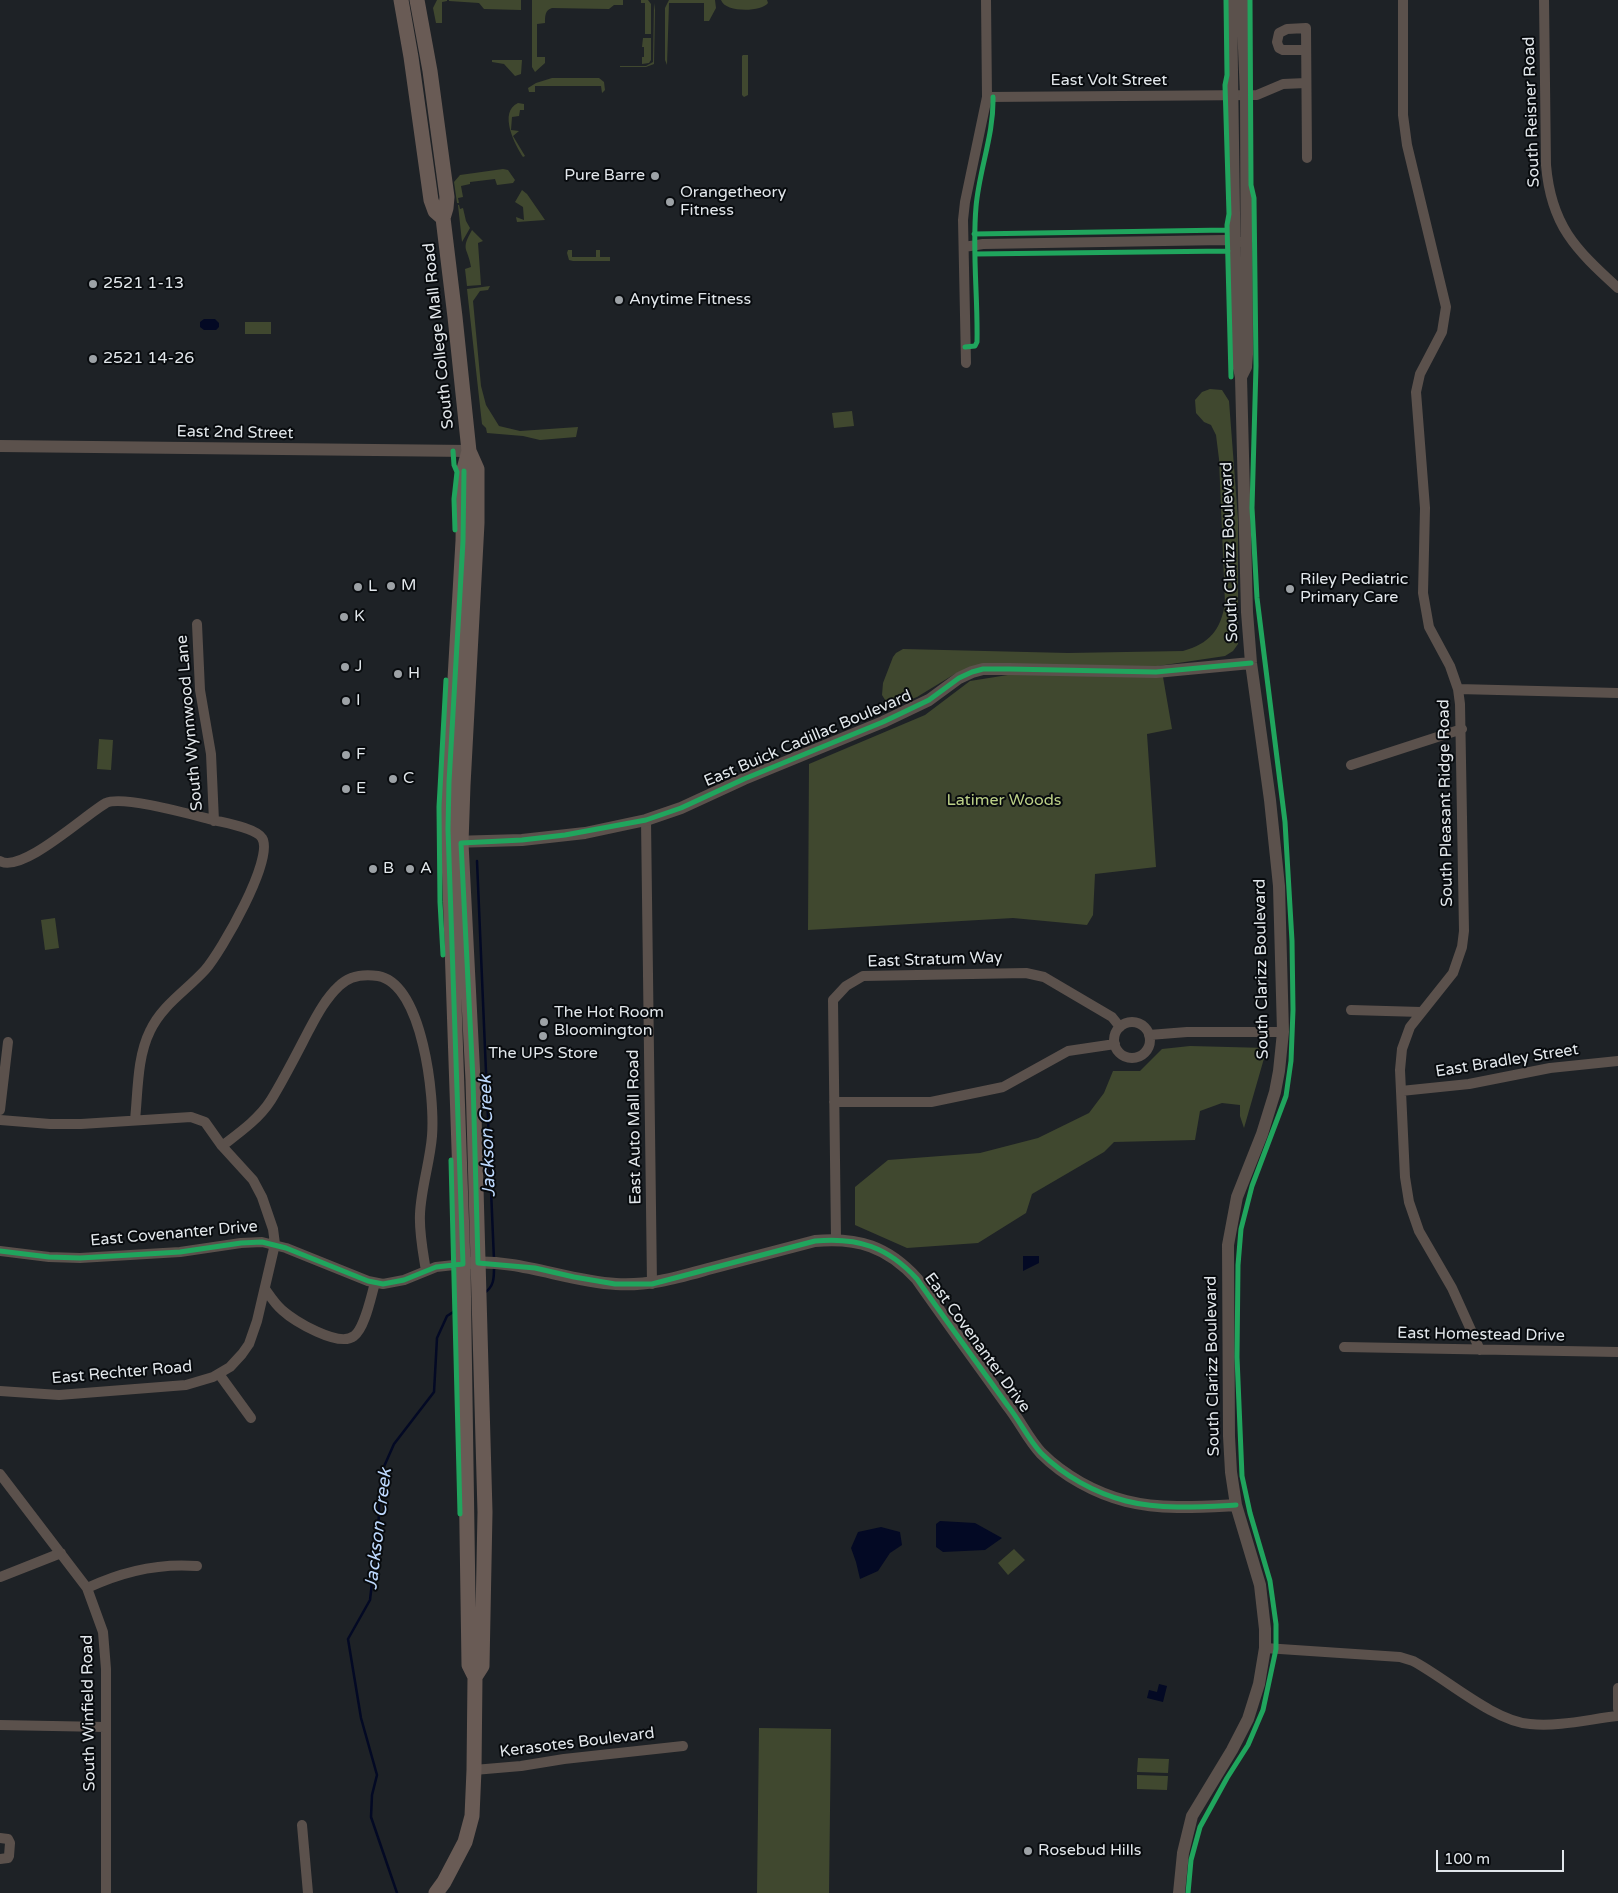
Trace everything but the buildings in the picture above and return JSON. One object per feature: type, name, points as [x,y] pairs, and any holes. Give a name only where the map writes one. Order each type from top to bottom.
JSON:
[{"type":"main road","name":"South College Mall Road","points":[[401,0],[431,200],[435,211],[443,218]]},
{"type":"main road","name":"South College Mall Road","points":[[417,0],[432,84],[447,198],[443,218],[469,451],[464,469],[470,500],[469,560],[449,782],[473,1080],[476,1263],[464,1294],[464,1314],[470,1666],[475,1677],[474,1770],[472,1816],[465,1842],[440,1891]]},
{"type":"main road","name":"South College Mall Road","points":[[454,842],[456,1079],[478,1284],[485,1512],[482,1666],[475,1677]]},
{"type":"main road","points":[[468,1512],[485,1512]]},
{"type":"street","points":[[966,363],[965,202],[987,97],[986,0]]},
{"type":"street","name":"South Clarizz Boulevard","points":[[1179,1893],[1183,1853],[1192,1816],[1232,1750],[1248,1719],[1258,1684],[1265,1648],[1264,1612],[1260,1585],[1236,1505],[1231,1472],[1229,1436],[1228,1245],[1238,1197],[1262,1134],[1275,1092],[1283,1032],[1279,886],[1270,800],[1251,664],[1248,612],[1241,377],[1236,355],[1231,0]]},
{"type":"street","name":"South Clarizz Boulevard","points":[[1241,377],[1246,367],[1248,354],[1246,96],[1242,0]]},
{"type":"street","name":"South Pleasant Ridge Road","points":[[1403,0],[1403,116],[1407,145],[1446,307],[1442,332],[1420,374],[1416,392],[1425,508],[1422,593],[1430,627],[1450,666],[1458,689],[1462,729],[1463,939],[1453,972],[1410,1027],[1402,1049],[1400,1091],[1405,1177],[1413,1216],[1425,1243],[1452,1288],[1480,1350]]},
{"type":"street","name":"South Reisner Road","points":[[1544,0],[1546,165],[1552,204],[1562,228],[1570,240],[1618,288]]},
{"type":"street","points":[[1306,50],[1307,158]]},
{"type":"street","name":"East Volt Street","points":[[987,97],[1246,96],[1257,95],[1284,84],[1306,83]]},
{"type":"street","points":[[964,247],[983,244],[1234,241],[1247,243]]},
{"type":"street","name":"East 2nd Street","points":[[0,446],[469,451]]},
{"type":"street","name":"South Wynnwood Lane","points":[[197,624],[200,690],[211,754],[214,820]]},
{"type":"street","name":"East Buick Cadillac Boulevard","points":[[454,842],[522,840],[565,835],[646,820],[681,808],[744,779],[883,722],[929,700],[959,678],[984,669],[1156,672],[1251,664]]},
{"type":"street","points":[[1458,689],[1618,693]]},
{"type":"street","points":[[1351,765],[1462,729]]},
{"type":"street","points":[[0,861],[10,863],[23,858],[58,838],[110,802],[138,803],[214,820],[254,832],[262,838],[265,847],[262,862],[244,908],[213,960],[160,1014],[150,1031],[143,1050],[135,1120]]},
{"type":"street","name":"East Auto Mall Road","points":[[646,820],[652,1284]]},
{"type":"street","name":"East Stratum Way","points":[[836,1239],[833,1000],[846,986],[863,976],[1026,972],[1044,977],[1112,1017],[1120,1027]]},
{"type":"street","points":[[222,1146],[250,1124],[270,1101],[318,1015],[339,985],[364,975],[378,976],[391,981],[402,994],[417,1027],[424,1048],[429,1077],[432,1134],[420,1215],[426,1271]]},
{"type":"street","points":[[1351,1010],[1421,1012]]},
{"type":"street","points":[[1136,1023],[1142,1025],[1149,1035],[1149,1046],[1146,1052],[1136,1058],[1124,1056],[1115,1044],[1116,1034],[1120,1027],[1126,1024],[1136,1023]]},
{"type":"street","points":[[1149,1035],[1187,1032],[1283,1032]]},
{"type":"street","points":[[0,1110],[8,1042]]},
{"type":"street","points":[[834,1102],[931,1102],[1003,1087],[1068,1051],[1115,1044]]},
{"type":"street","name":"East Bradley Street","points":[[1400,1091],[1469,1084],[1568,1065],[1618,1061]]},
{"type":"street","points":[[456,1079],[473,1080]]},
{"type":"street","points":[[0,1120],[50,1124],[196,1118],[205,1122],[222,1146],[256,1185],[268,1214],[275,1244]]},
{"type":"street","name":"East Covenanter Drive","points":[[0,1251],[49,1257],[80,1258],[180,1252],[251,1242],[275,1244],[375,1283],[398,1282],[436,1267],[476,1263],[535,1268],[615,1284],[652,1284],[815,1241],[836,1239],[857,1242],[878,1249],[910,1271],[1040,1452],[1070,1476],[1105,1494],[1138,1504],[1172,1506],[1236,1505]]},
{"type":"street","name":"East Rechter Road","points":[[0,1390],[59,1395],[194,1384],[219,1374],[234,1362],[249,1344],[254,1333],[275,1244]]},
{"type":"street","points":[[265,1289],[282,1310],[302,1324],[328,1336],[343,1340],[353,1338],[360,1331],[375,1283]]},
{"type":"street","name":"East Homestead Drive","points":[[1344,1347],[1618,1352]]},
{"type":"street","points":[[219,1374],[251,1418]]},
{"type":"street","name":"South Winfield Road","points":[[0,1474],[87,1588],[100,1622],[105,1642],[106,1893]]},
{"type":"street","points":[[0,1577],[62,1553]]},
{"type":"street","points":[[87,1588],[115,1578],[164,1566],[197,1566]]},
{"type":"street","points":[[1265,1648],[1400,1657],[1413,1661],[1499,1714],[1518,1722],[1551,1724],[1618,1716]]},
{"type":"street","points":[[1618,1688],[1618,1709]]},
{"type":"street","points":[[0,1725],[105,1726]]},
{"type":"street","name":"Kerasotes Boulevard","points":[[474,1770],[683,1746]]},
{"type":"street","points":[[302,1825],[308,1893]]},
{"type":"street","points":[[0,1838],[9,1840],[10,1854],[8,1858],[0,1859]]},
{"type":"green space","points":[[437,0],[447,0],[442,2],[442,23],[436,23],[433,8]]},
{"type":"green space","points":[[449,0],[521,0],[521,10],[484,9],[479,3]]},
{"type":"green space","points":[[532,0],[623,0],[623,5],[614,5],[609,9],[552,8],[548,10],[545,16],[545,23],[537,24],[537,57],[545,57],[545,63],[535,72],[532,67]]},
{"type":"green space","points":[[641,0],[648,0],[651,4],[651,34],[645,34],[645,3],[641,3]]},
{"type":"green space","points":[[669,0],[715,0],[716,8],[709,21],[704,21],[704,3],[669,3],[667,65],[665,60],[665,8]]},
{"type":"green space","points":[[721,0],[767,0],[768,3],[759,8],[744,10],[729,7]]},
{"type":"green space","points":[[654,3],[654,64],[646,67],[620,67],[646,66],[653,62]]},
{"type":"green space","points":[[643,38],[651,38],[651,60],[649,63],[642,64],[642,57],[644,57]]},
{"type":"green space","points":[[743,55],[748,55],[748,95],[744,97],[742,95]]},
{"type":"green space","points":[[492,60],[522,60],[521,74],[515,76],[504,64],[492,62]]},
{"type":"green space","points":[[552,78],[599,78],[604,82],[605,90],[602,93],[601,86],[535,86],[535,92],[529,92],[528,88],[536,83]]},
{"type":"green space","points":[[518,103],[524,104],[524,110],[520,110],[519,116],[512,117],[511,130],[519,131],[513,136],[525,156],[523,157],[516,145],[510,129],[509,121],[512,107]]},
{"type":"green space","points":[[503,169],[508,170],[515,180],[513,183],[497,185],[495,179],[470,182],[470,184],[461,186],[463,197],[458,198],[459,203],[457,203],[454,182],[460,175]]},
{"type":"green space","points":[[522,190],[527,194],[545,220],[517,222],[516,217],[524,220],[523,207],[515,202]]},
{"type":"green space","points":[[458,205],[460,209],[463,208],[470,228],[462,242]]},
{"type":"green space","points":[[472,230],[483,241],[478,243],[481,285],[467,286],[465,269],[471,267],[466,242]]},
{"type":"green space","points":[[568,250],[572,250],[572,257],[596,257],[596,250],[600,250],[600,257],[610,257],[610,261],[569,260]]},
{"type":"green space","points":[[490,286],[488,290],[480,291],[473,301],[481,386],[486,405],[499,426],[520,431],[578,427],[576,437],[540,440],[523,436],[487,433],[486,428],[482,424],[467,289]]},
{"type":"green space","points":[[245,322],[271,322],[271,334],[245,334]]},
{"type":"green space","points":[[1210,389],[1222,390],[1229,401],[1238,519],[1238,644],[1233,651],[1225,656],[1158,666],[958,672],[917,697],[897,705],[887,703],[882,695],[883,683],[893,657],[903,649],[1068,653],[1183,651],[1207,640],[1217,628],[1225,603],[1219,459],[1216,435],[1211,425],[1204,422],[1196,413],[1195,400],[1202,392]]},
{"type":"green space","points":[[852,411],[854,426],[834,428],[832,413]]},
{"type":"green space","name":"Latimer Woods","points":[[1014,674],[1163,677],[1172,729],[1147,734],[1156,867],[1095,874],[1093,915],[1087,925],[1013,918],[808,930],[809,764],[925,715],[970,681]]},
{"type":"green space","points":[[99,739],[113,740],[111,770],[97,769]]},
{"type":"green space","points":[[55,918],[59,948],[45,950],[41,920]]},
{"type":"green space","points":[[1190,1046],[1267,1048],[1244,1128],[1240,1116],[1240,1105],[1222,1103],[1200,1111],[1195,1140],[1114,1142],[1104,1152],[1032,1194],[1026,1213],[978,1243],[907,1248],[855,1225],[855,1187],[888,1160],[980,1153],[1038,1138],[1089,1113],[1104,1093],[1113,1071],[1140,1071],[1162,1049]]},
{"type":"green space","points":[[1014,1549],[1025,1560],[1008,1575],[998,1563]]},
{"type":"green space","points":[[759,1728],[831,1729],[829,1893],[757,1893]]},
{"type":"green space","points":[[1138,1758],[1169,1759],[1168,1773],[1137,1772]]},
{"type":"green space","points":[[1137,1775],[1168,1776],[1167,1790],[1137,1789]]},
{"type":"water","points":[[204,319],[215,319],[219,323],[219,327],[216,330],[204,330],[200,327],[200,322]]},
{"type":"water","points":[[1023,1256],[1039,1256],[1039,1263],[1023,1271]]},
{"type":"water","points":[[940,1521],[975,1523],[1002,1538],[985,1550],[943,1552],[936,1547],[936,1524]]},
{"type":"water","points":[[881,1527],[900,1532],[902,1545],[890,1553],[878,1571],[860,1579],[851,1548],[858,1532]]},
{"type":"water","points":[[1159,1684],[1167,1686],[1163,1702],[1147,1698],[1149,1690],[1157,1692]]},
{"type":"waterway","name":"Jackson Creek","points":[[477,861],[494,1260]]},
{"type":"waterway","name":"Jackson Creek","points":[[484,1293],[492,1285],[494,1268]]},
{"type":"waterway","name":"Jackson Creek","points":[[397,1893],[371,1817],[372,1795],[377,1775],[361,1718],[348,1639],[370,1600],[378,1561],[379,1504],[382,1471],[394,1444],[434,1392],[437,1338],[447,1316],[458,1309]]},
{"type":"cycle path","points":[[1226,0],[1227,75],[1225,85],[1231,377]]},
{"type":"cycle path","points":[[1188,1893],[1191,1860],[1200,1827],[1248,1745],[1263,1710],[1276,1649],[1276,1624],[1270,1581],[1250,1513],[1242,1476],[1237,1357],[1238,1265],[1241,1229],[1252,1186],[1286,1096],[1291,1061],[1293,1010],[1292,941],[1285,822],[1257,598],[1252,508],[1256,366],[1254,198],[1251,185],[1250,0]]},
{"type":"cycle path","points":[[965,347],[975,346],[977,342],[976,207],[989,139],[993,97]]},
{"type":"cycle path","points":[[974,234],[1227,230]]},
{"type":"cycle path","points":[[975,254],[1228,251]]},
{"type":"cycle path","points":[[453,451],[454,465],[457,472],[454,499],[455,530]]},
{"type":"cycle path","points":[[0,1251],[49,1257],[80,1258],[180,1252],[241,1243],[262,1242],[286,1248],[368,1281],[383,1284],[404,1280],[436,1267],[463,1264],[448,829],[463,541],[464,471]]},
{"type":"cycle path","points":[[1236,1505],[1181,1507],[1140,1504],[1114,1498],[1080,1483],[1060,1469],[1041,1453],[1032,1442],[917,1279],[895,1259],[871,1246],[845,1241],[815,1241],[652,1284],[615,1284],[535,1268],[478,1263],[473,1080],[461,843],[522,840],[565,835],[646,820],[681,808],[744,779],[883,722],[929,700],[959,678],[983,669],[1156,672],[1251,663]]},
{"type":"cycle path","points":[[443,955],[440,902],[439,807],[446,680]]},
{"type":"cycle path","points":[[451,1160],[460,1514]]},
{"type":"place","name":"Pure Barre","points":[[655,176]]},
{"type":"place","name":"Orangetheory Fitness","points":[[670,202]]},
{"type":"place","name":"2521 1-13","points":[[93,284]]},
{"type":"place","name":"Anytime Fitness","points":[[619,300]]},
{"type":"place","name":"2521 14-26","points":[[93,359]]},
{"type":"place","name":"M","points":[[391,586]]},
{"type":"place","name":"L","points":[[358,587]]},
{"type":"place","name":"Riley Pediatric Primary Care","points":[[1290,589]]},
{"type":"place","name":"K","points":[[344,617]]},
{"type":"place","name":"J","points":[[345,667]]},
{"type":"place","name":"H","points":[[398,674]]},
{"type":"place","name":"I","points":[[346,701]]},
{"type":"place","name":"F","points":[[346,755]]},
{"type":"place","name":"C","points":[[393,779]]},
{"type":"place","name":"E","points":[[346,789]]},
{"type":"place","name":"B","points":[[373,869]]},
{"type":"place","name":"A","points":[[410,869]]},
{"type":"place","name":"The Hot Room Bloomington","points":[[544,1022]]},
{"type":"place","name":"The UPS Store","points":[[543,1036]]},
{"type":"place","name":"Rosebud Hills","points":[[1028,1851]]}]
